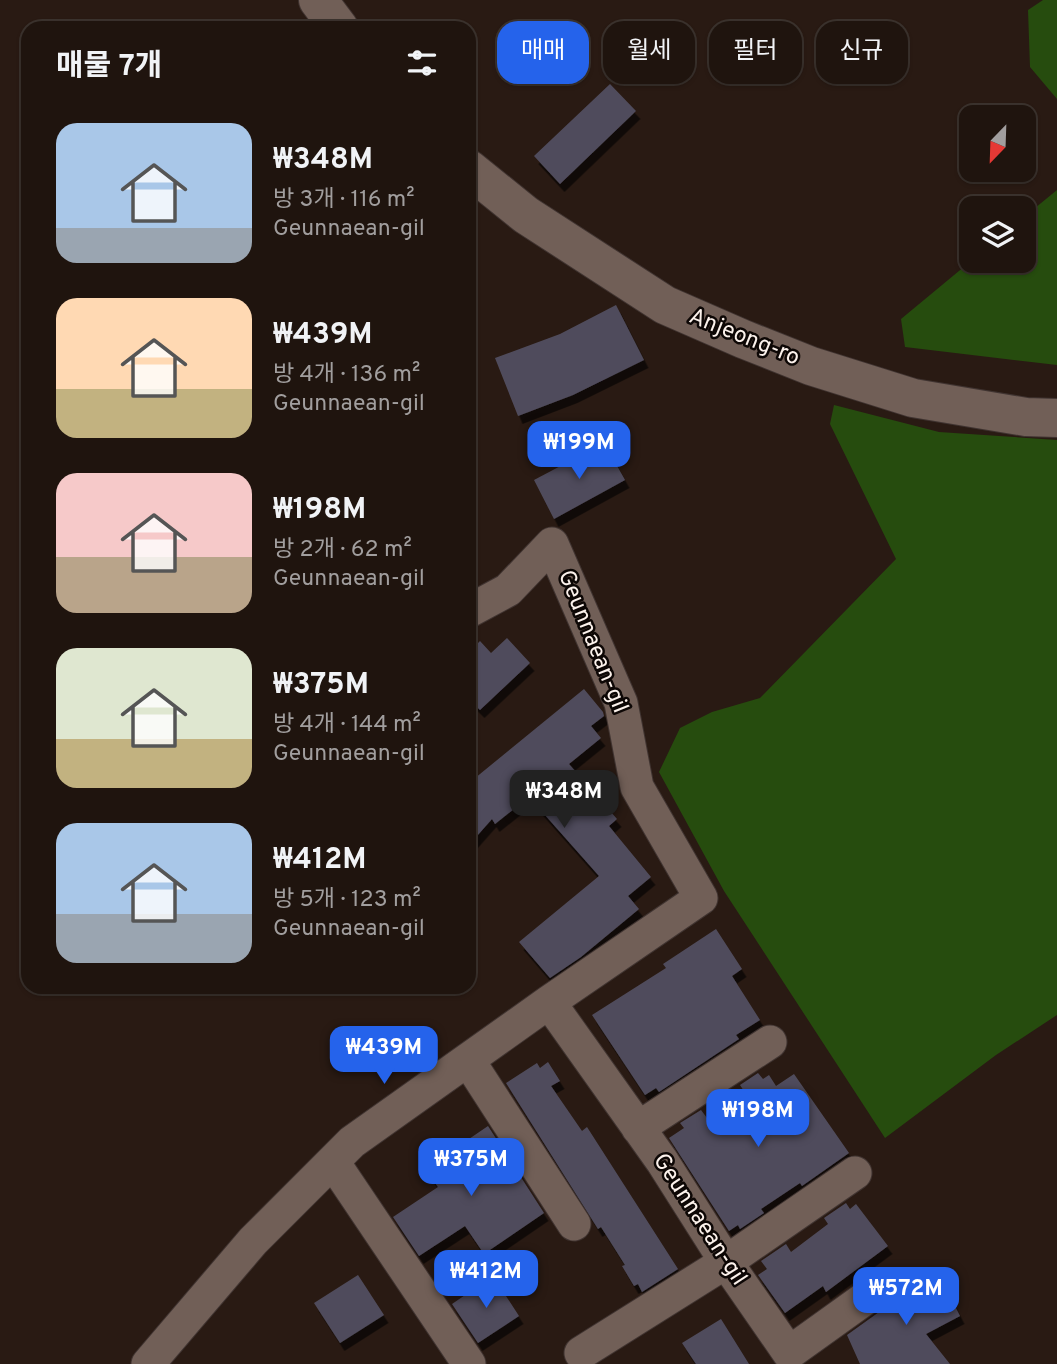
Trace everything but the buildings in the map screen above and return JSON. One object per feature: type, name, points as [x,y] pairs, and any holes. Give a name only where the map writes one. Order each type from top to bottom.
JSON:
[{"type":"street","points":[[318,0],[334,21]]},
{"type":"street","name":"Anjeong-ro","points":[[476,175],[526,215],[664,305],[743,339],[811,366],[913,398],[1026,417],[1057,418]]},
{"type":"street","name":"Geunnaean-gil","points":[[148,1364],[253,1241],[352,1142],[701,898],[637,787],[621,704],[552,544],[508,590],[476,607]]},
{"type":"street","name":"Geunnaean-gil","points":[[549,1002],[638,1128],[789,1353],[874,1292]]},
{"type":"street","points":[[638,1128],[770,1042]]},
{"type":"street","points":[[468,1060],[574,1224]]},
{"type":"street","points":[[333,1162],[469,1364]]},
{"type":"street","points":[[581,1353],[726,1262],[855,1172]]},
{"type":"green space","points":[[1043,0],[1057,0],[1057,99],[1030,67],[1028,10]]},
{"type":"green space","points":[[1057,190],[1057,365],[905,347],[901,319],[959,271],[1036,273],[1036,207]]},
{"type":"green space","points":[[834,405],[939,432],[1057,440],[1057,1015],[996,1055],[885,1138],[724,891],[659,772],[680,728],[712,712],[760,698],[896,559],[830,424]]}]
